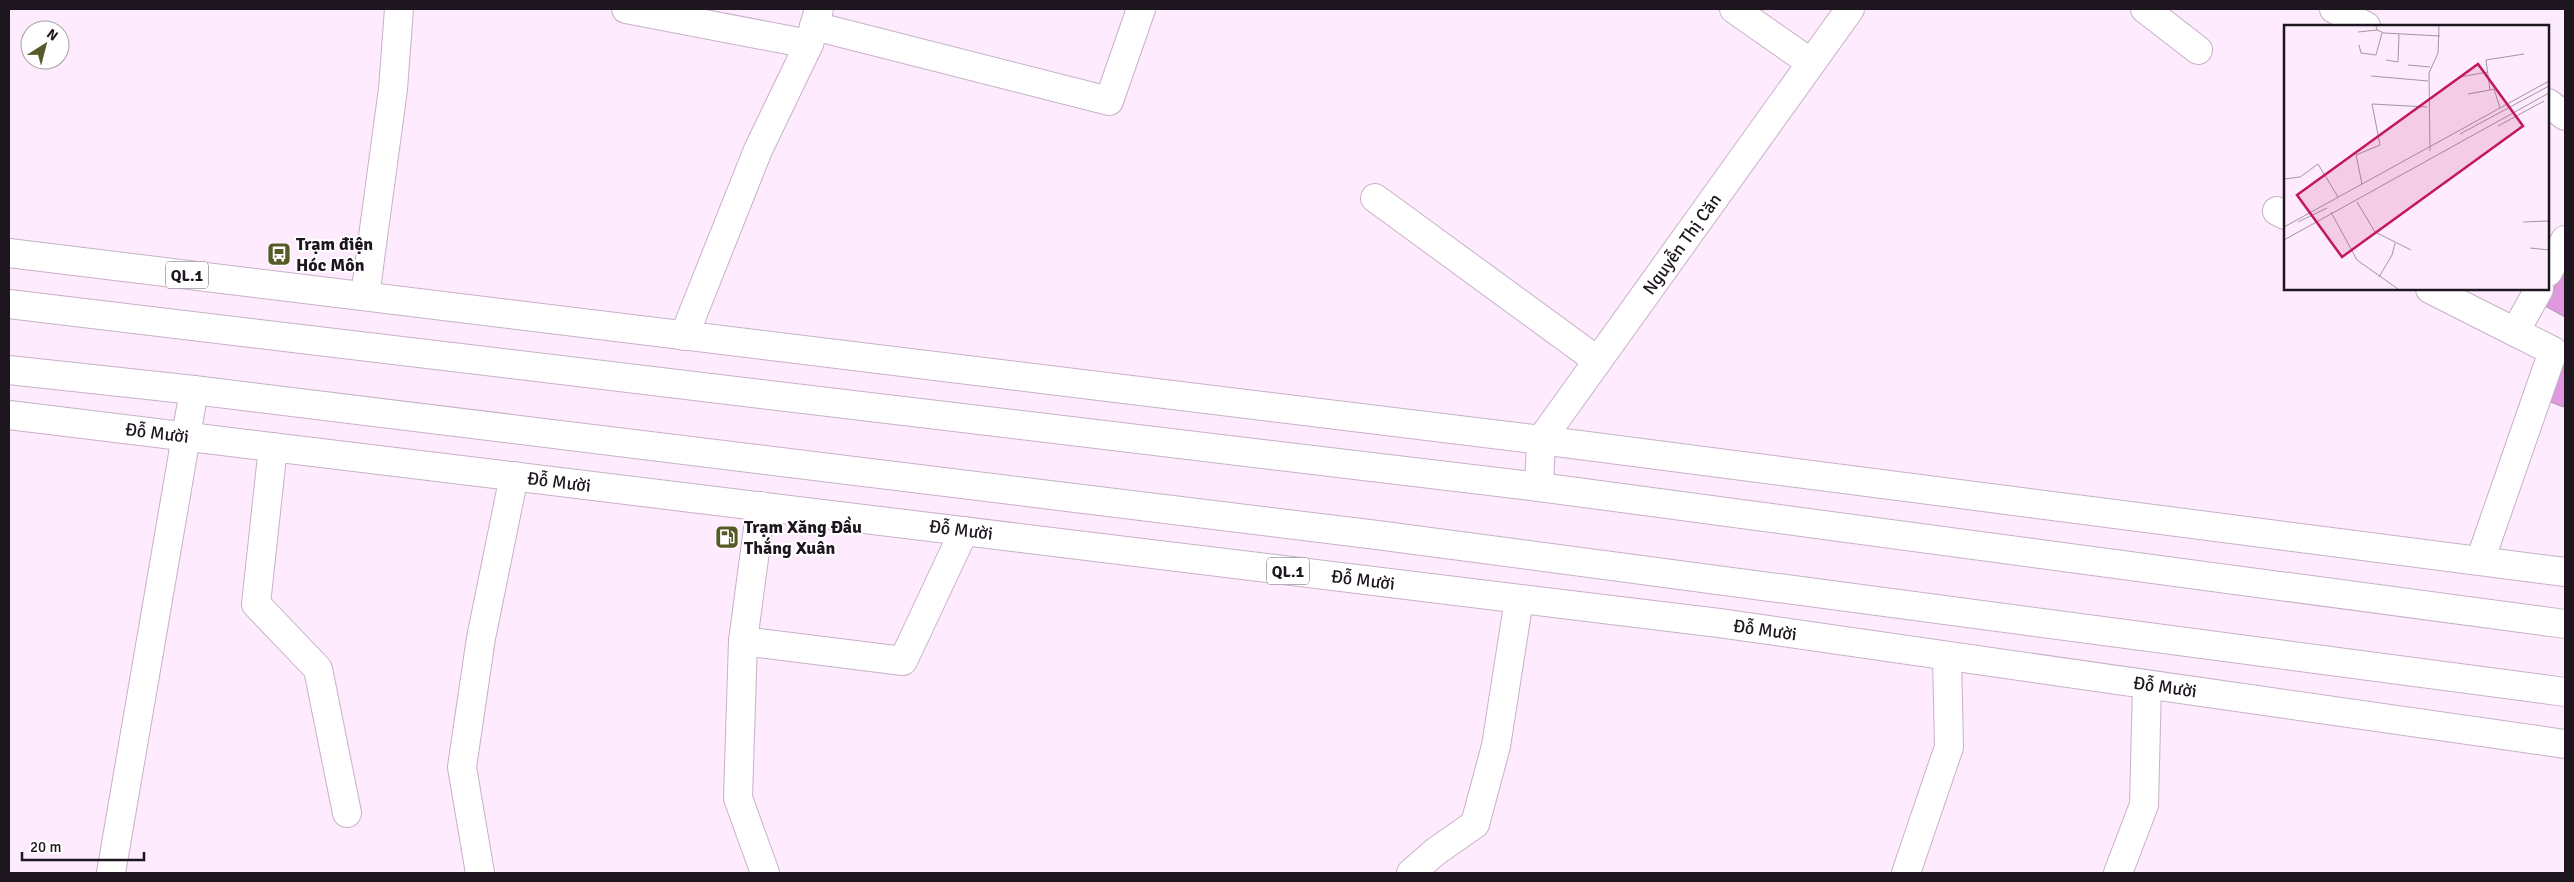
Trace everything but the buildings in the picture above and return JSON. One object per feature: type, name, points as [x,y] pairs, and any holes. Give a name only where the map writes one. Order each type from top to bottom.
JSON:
[{"type":"main road","points":[[365,296],[393,89],[399,9]]},
{"type":"main road","points":[[626,9],[814,26],[1108,101],[1141,9]]},
{"type":"main road","points":[[1734,9],[1811,63]]},
{"type":"main road","name":"Nguyễn Thị Căn","points":[[1541,440],[1850,9]]},
{"type":"main road","points":[[2145,9],[2198,50]]},
{"type":"main road","points":[[2334,9],[2364,25]]},
{"type":"main road","points":[[684,336],[758,150],[814,26]]},
{"type":"main road","points":[[2549,104],[2565,116]]},
{"type":"main road","points":[[1375,198],[1598,361]]},
{"type":"main road","points":[[2549,270],[2565,240]]},
{"type":"main road","name":"QL.1","points":[[9,253],[1541,440],[2565,572]]},
{"type":"main road","points":[[2432,290],[2553,351],[2480,561]]},
{"type":"main road","points":[[2515,332],[2538,290]]},
{"type":"main road","points":[[9,304],[1539,487],[2565,624]]},
{"type":"main road","points":[[9,370],[194,390],[1377,535],[2565,692]]},
{"type":"main road","points":[[111,873],[194,390]]},
{"type":"main road","name":"Đỗ Mười","points":[[9,415],[1719,623],[2565,744]]},
{"type":"main road","points":[[1539,487],[1541,440]]},
{"type":"main road","points":[[273,447],[256,604],[318,669],[347,813]]},
{"type":"main road","points":[[480,873],[462,767],[481,638],[514,476]]},
{"type":"main road","points":[[761,506],[743,641],[738,798],[765,873]]},
{"type":"main road","points":[[743,641],[904,661],[964,531]]},
{"type":"main road","points":[[1411,873],[1475,824],[1496,746],[1519,599]]},
{"type":"main road","points":[[1906,873],[1949,747],[1947,656]]},
{"type":"main road","points":[[2118,873],[2144,805],[2148,684]]},
{"type":"place","name":"Trạm điện Hóc Môn","points":[[279,254]]},
{"type":"place","name":"Trạm Xăng Đầu Thắng Xuân","points":[[727,537]]}]
